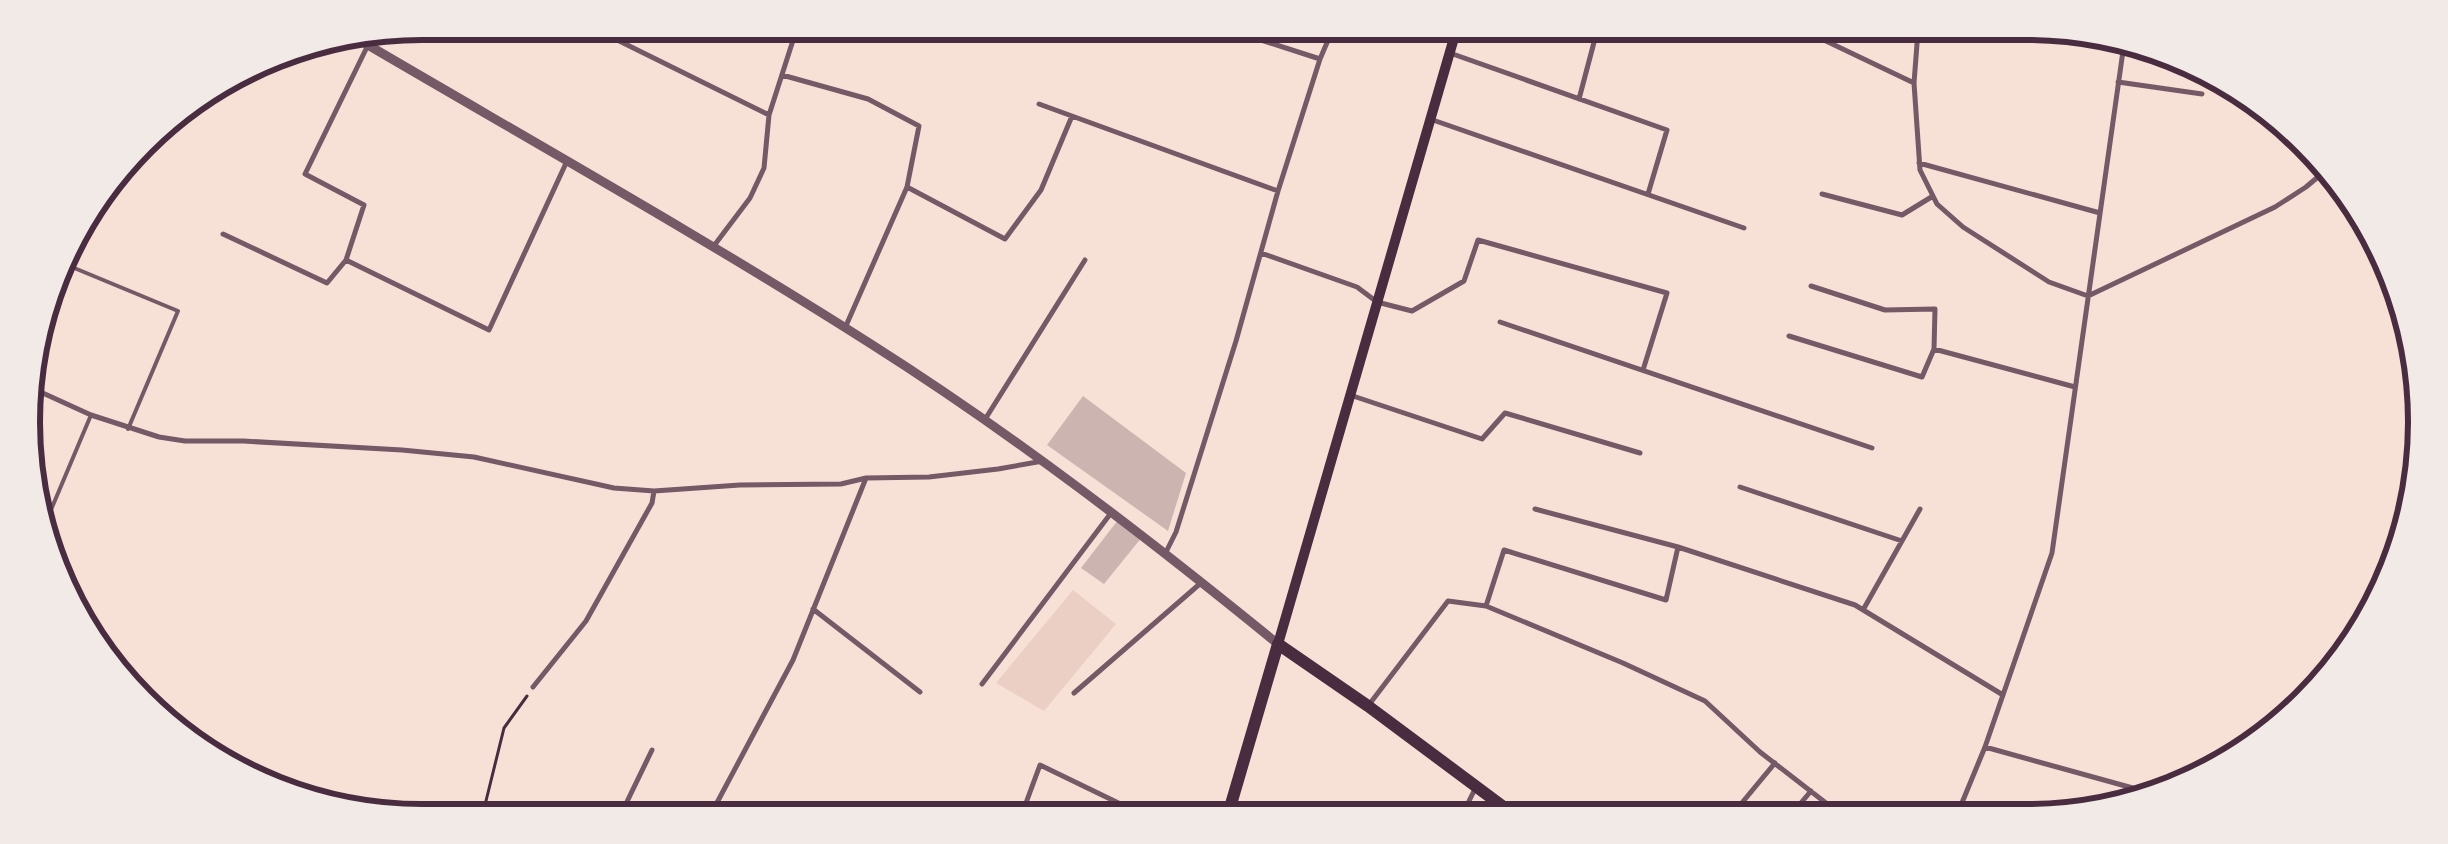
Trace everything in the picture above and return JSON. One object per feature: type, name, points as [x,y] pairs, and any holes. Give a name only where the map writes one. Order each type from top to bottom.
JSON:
[{"type":"main road","points":[[1231,804],[1454,40]]},
{"type":"main road","points":[[1278,644],[1368,706],[1501,804]]},
{"type":"street","points":[[616,40],[768,116]]},
{"type":"street","points":[[713,246],[750,198],[764,168],[768,116],[793,40]]},
{"type":"street","points":[[1261,40],[1320,59]]},
{"type":"street","points":[[1165,554],[1176,532],[1278,191],[1320,59],[1328,40]]},
{"type":"street","points":[[1579,99],[1595,40]]},
{"type":"street","points":[[1824,40],[1914,83]]},
{"type":"street","points":[[1917,40],[1914,83],[1919,163],[1920,170],[1937,204],[1963,227],[2048,282],[2088,296],[2275,206],[2306,187],[2318,176]]},
{"type":"street","points":[[223,234],[327,283],[346,260],[364,206],[305,174],[368,45],[713,246],[844,328],[1043,461],[1203,582],[1278,644]]},
{"type":"street","points":[[1961,804],[1985,747],[2052,553],[2123,52]]},
{"type":"street","points":[[1450,53],[1668,130],[1648,194]]},
{"type":"street","points":[[782,75],[868,99],[919,126],[907,187],[844,328]]},
{"type":"street","points":[[2118,82],[2202,94]]},
{"type":"street","points":[[1039,104],[1278,191]]},
{"type":"street","points":[[907,187],[1005,239],[1041,190],[1072,116]]},
{"type":"street","points":[[1430,119],[1744,228]]},
{"type":"street","points":[[346,260],[489,330],[567,161]]},
{"type":"street","points":[[1919,163],[2100,213]]},
{"type":"street","points":[[1822,194],[1902,215],[1933,196]]},
{"type":"street","points":[[1261,253],[1356,287],[1378,302],[1412,311],[1464,281],[1478,240],[1667,293],[1643,370]]},
{"type":"street","points":[[984,421],[1085,260]]},
{"type":"street","points":[[1789,336],[1922,377],[1934,349],[1935,309],[1885,310],[1810,286]]},
{"type":"street","points":[[1500,322],[1872,448]]},
{"type":"street","points":[[1934,349],[2075,387]]},
{"type":"street","points":[[41,392],[90,415],[159,438],[185,441],[243,441],[402,450],[474,457],[614,488],[654,490],[740,485],[841,484],[866,478],[929,476],[998,469],[1043,461]]},
{"type":"street","points":[[1350,395],[1482,439],[1505,413],[1640,453]]},
{"type":"street","points":[[716,804],[793,660],[866,478]]},
{"type":"street","points":[[1740,487],[1902,541]]},
{"type":"street","points":[[533,687],[586,621],[652,503],[654,490]]},
{"type":"street","points":[[1535,509],[1678,546],[1855,605],[2003,695]]},
{"type":"street","points":[[1862,610],[1920,509]]},
{"type":"street","points":[[982,684],[1111,513]]},
{"type":"street","points":[[1486,606],[1504,550],[1666,600],[1678,546]]},
{"type":"street","points":[[1074,693],[1203,582]]},
{"type":"street","points":[[1368,706],[1448,601],[1486,606],[1623,663],[1705,701],[1776,763],[1827,804]]},
{"type":"street","points":[[813,609],[920,692]]},
{"type":"street","points":[[1985,747],[2134,788]]},
{"type":"street","points":[[626,804],[652,750]]},
{"type":"street","points":[[1741,804],[1776,763]]},
{"type":"street","points":[[1026,804],[1040,765],[1121,804]]},
{"type":"street","points":[[1467,804],[1476,786]]},
{"type":"street","points":[[1800,804],[1810,791]]},
{"type":"lane","points":[[73,267],[178,311],[128,429]]},
{"type":"lane","points":[[50,511],[90,415]]},
{"type":"path","points":[[485,804],[504,728],[533,687]]},
{"type":"shaded area","points":[[1073,590],[1116,624],[1044,711],[996,683]]},
{"type":"building","points":[[1083,396],[1186,473],[1168,531],[1047,445]]},
{"type":"building","points":[[1118,520],[1142,537],[1104,584],[1081,568]]}]
